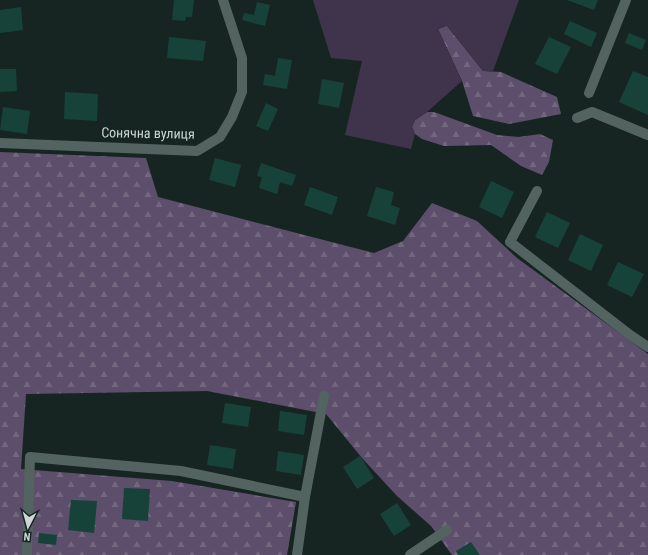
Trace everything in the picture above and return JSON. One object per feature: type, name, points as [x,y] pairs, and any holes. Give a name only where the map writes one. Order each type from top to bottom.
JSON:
[{"type":"street","name":"Сонячна вулиця","points":[[0,143],[197,150],[220,137],[232,117],[242,92],[242,58],[223,0]]},
{"type":"street","points":[[589,93],[626,0]]},
{"type":"street","points":[[576,118],[592,112],[648,135]]},
{"type":"street","points":[[537,191],[510,242],[630,335],[648,346]]},
{"type":"street","points":[[297,555],[305,498],[324,396]]},
{"type":"street","points":[[27,555],[30,457],[181,471],[305,498]]},
{"type":"street","points":[[410,555],[447,530]]},
{"type":"green space","points":[[447,26],[483,71],[501,72],[557,97],[561,114],[509,124],[473,116],[462,81],[438,29]]},
{"type":"green space","points":[[427,112],[434,112],[497,135],[519,137],[540,134],[553,140],[549,162],[542,175],[521,166],[491,145],[444,146],[422,139],[415,134],[412,127],[415,120]]},
{"type":"green space","points":[[0,152],[146,158],[158,197],[374,253],[403,241],[432,203],[477,221],[517,258],[648,354],[648,555],[452,555],[431,526],[397,496],[362,458],[326,414],[207,391],[26,394],[21,469],[172,481],[296,502],[287,555],[0,555]]},
{"type":"shaded area","points":[[313,0],[519,0],[493,71],[483,71],[447,26],[438,29],[462,81],[427,112],[415,120],[412,127],[415,134],[411,149],[345,135],[362,61],[331,58]]},
{"type":"building","points":[[174,0],[194,0],[192,17],[186,17],[185,21],[172,20]]},
{"type":"building","points":[[567,0],[598,0],[594,10]]},
{"type":"building","points":[[257,2],[270,5],[265,26],[242,20],[244,13],[254,15]]},
{"type":"building","points":[[21,7],[23,30],[0,33],[0,10]]},
{"type":"building","points":[[570,21],[597,33],[591,47],[564,34]]},
{"type":"building","points":[[629,33],[646,40],[642,50],[625,43]]},
{"type":"building","points":[[169,37],[206,41],[203,61],[167,58]]},
{"type":"building","points":[[549,37],[571,47],[557,74],[535,64]]},
{"type":"building","points":[[278,58],[292,60],[287,89],[263,85],[265,74],[275,76]]},
{"type":"building","points":[[0,69],[16,69],[17,91],[0,92]]},
{"type":"building","points":[[633,71],[648,77],[648,115],[619,102]]},
{"type":"building","points":[[322,79],[344,83],[339,108],[318,104]]},
{"type":"building","points":[[65,92],[98,94],[97,121],[64,119]]},
{"type":"building","points":[[266,103],[278,109],[268,131],[256,126]]},
{"type":"building","points":[[3,107],[30,111],[27,134],[0,130]]},
{"type":"building","points":[[215,158],[241,165],[235,187],[209,180]]},
{"type":"building","points":[[261,163],[296,175],[292,186],[280,182],[277,194],[259,188],[262,177],[257,176]]},
{"type":"building","points":[[491,181],[514,192],[502,218],[479,207]]},
{"type":"building","points":[[310,187],[338,197],[332,215],[304,205]]},
{"type":"building","points":[[376,187],[394,192],[391,205],[400,208],[395,225],[367,216]]},
{"type":"building","points":[[547,212],[570,223],[558,248],[535,237]]},
{"type":"building","points":[[580,234],[603,245],[591,271],[568,260]]},
{"type":"building","points":[[618,262],[644,274],[632,297],[607,285]]},
{"type":"building","points":[[225,403],[251,407],[248,427],[222,423]]},
{"type":"building","points":[[280,411],[307,415],[304,435],[278,431]]},
{"type":"building","points":[[210,445],[236,449],[233,469],[207,465]]},
{"type":"building","points":[[278,451],[304,455],[301,475],[276,471]]},
{"type":"building","points":[[360,456],[374,478],[357,489],[343,467]]},
{"type":"building","points":[[124,488],[150,489],[148,521],[122,519]]},
{"type":"building","points":[[71,500],[97,501],[94,533],[68,530]]},
{"type":"building","points":[[397,503],[411,525],[394,536],[380,514]]},
{"type":"building","points":[[39,533],[57,535],[56,545],[38,543]]},
{"type":"building","points":[[471,542],[480,555],[458,555],[456,551]]}]
